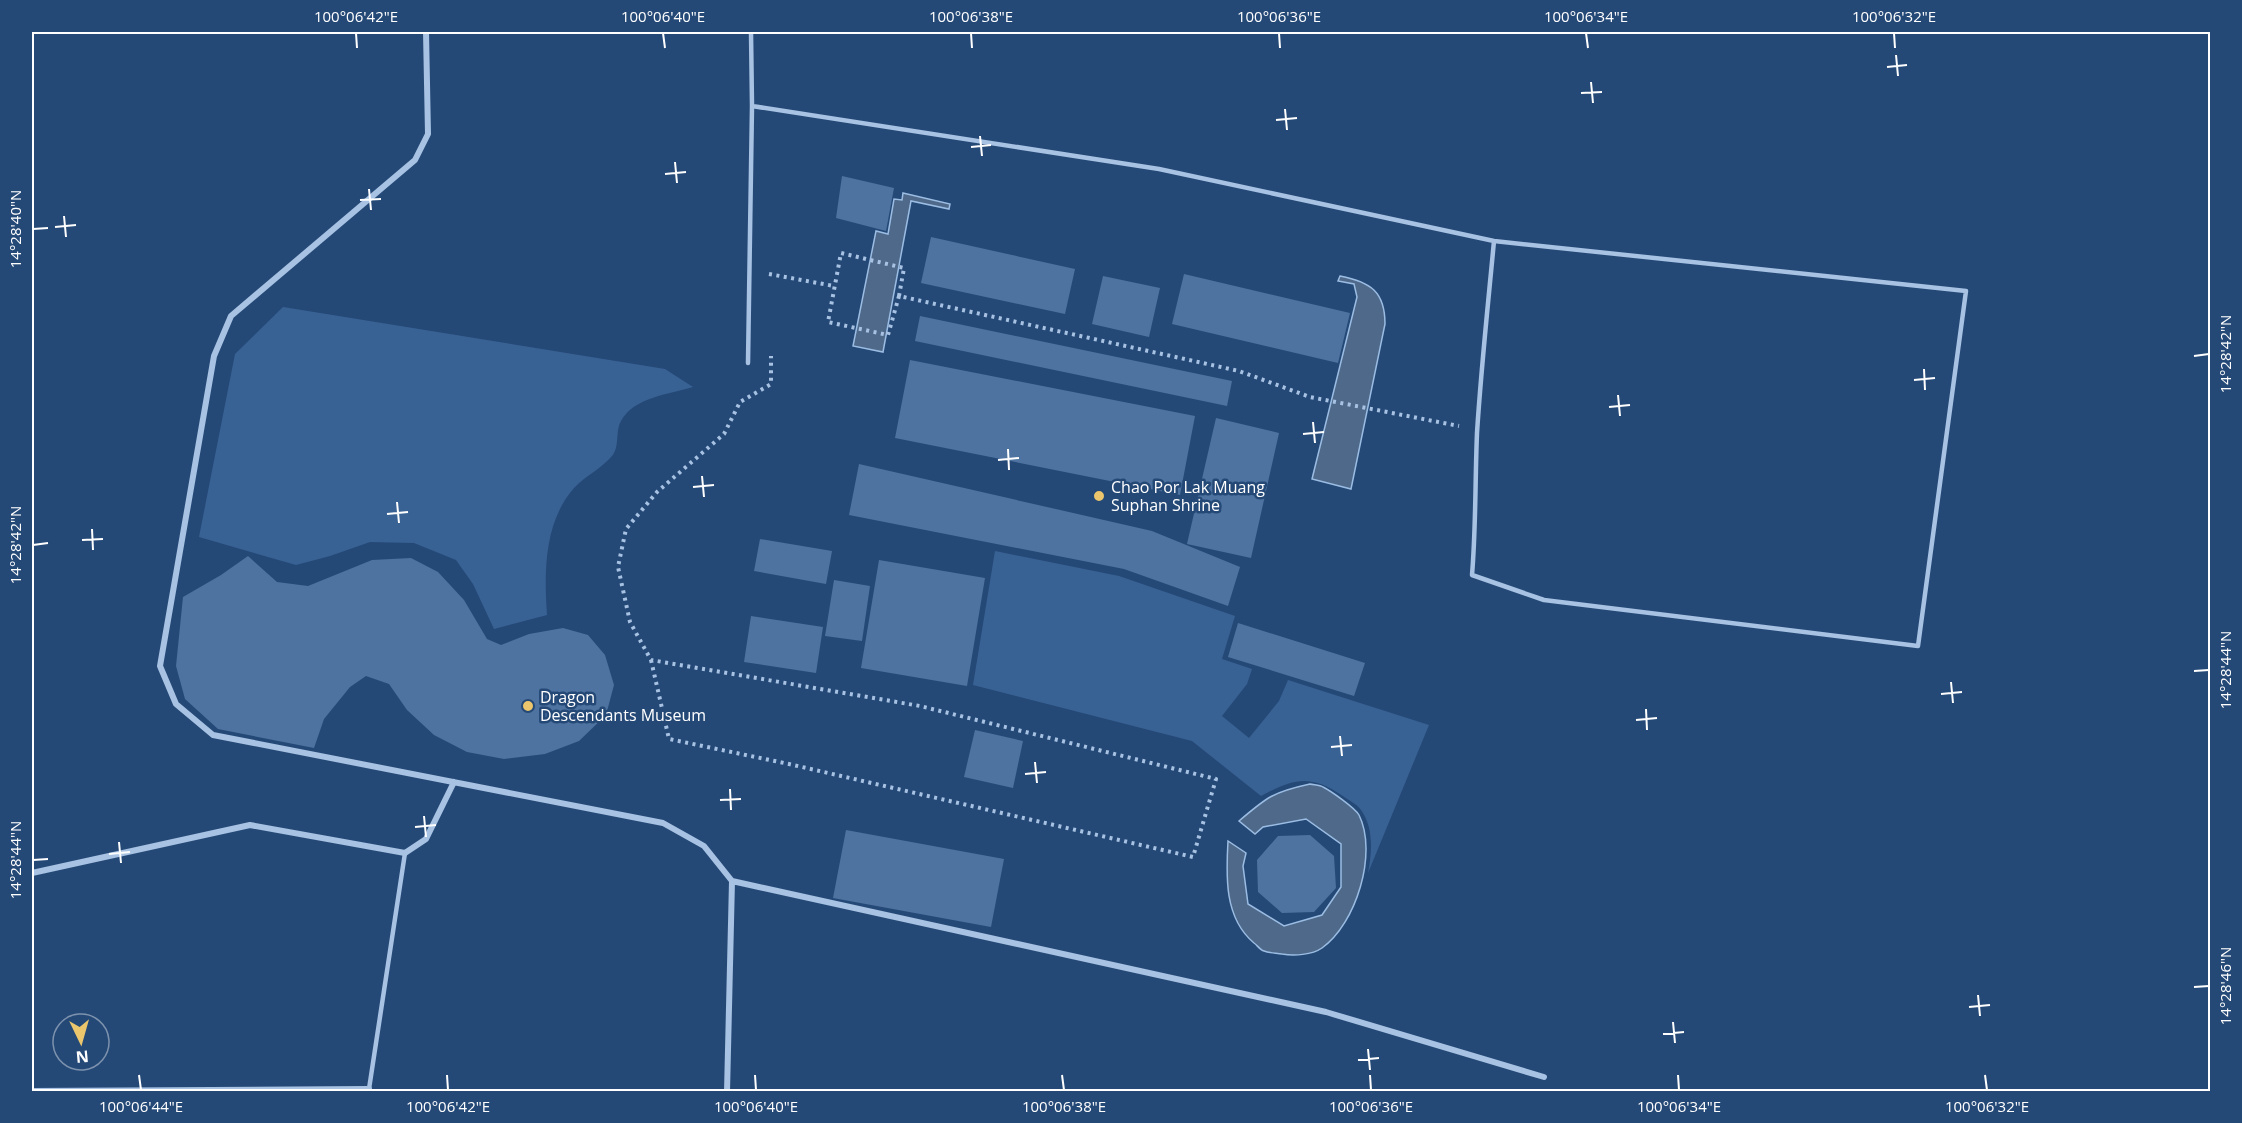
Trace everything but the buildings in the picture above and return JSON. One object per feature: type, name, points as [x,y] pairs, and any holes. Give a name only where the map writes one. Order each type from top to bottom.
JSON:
[{"type":"street","points":[[426,32],[428,134],[416,160],[231,316],[214,356],[160,666],[176,704],[213,735],[663,823],[704,846],[732,881],[1326,1012],[1544,1077]]},
{"type":"street","points":[[32,873],[250,825],[405,853],[426,839],[454,782]]},
{"type":"street","points":[[728,1092],[732,881]]},
{"type":"street","points":[[32,1091],[369,1090]]},
{"type":"lane","points":[[748,363],[751,32]]},
{"type":"lane","points":[[752,106],[1160,169],[1494,241],[1966,291],[1918,646],[1544,600],[1473,575],[1476,536],[1474,489],[1494,241]]},
{"type":"lane","points":[[369,1090],[405,853]]},
{"type":"path","points":[[841,253],[904,268],[888,335],[828,322],[834,286],[841,253]]},
{"type":"path","points":[[769,273],[834,286]]},
{"type":"path","points":[[899,296],[1239,371],[1310,397],[1478,429]]},
{"type":"path","points":[[651,660],[920,706],[1216,779],[1193,857],[789,764],[669,739],[651,660],[630,622],[618,567],[626,529],[657,492],[724,434],[740,402]]},
{"type":"shaded area","points":[[903,193],[950,204],[949,209],[911,201],[883,352],[853,346],[876,231],[888,234],[894,199],[902,200]]},
{"type":"shaded area","points":[[1340,276],[1368,285],[1374,290],[1382,304],[1385,324],[1351,489],[1312,479],[1357,297],[1354,284],[1338,281]]},
{"type":"shaded area","points":[[283,307],[665,369],[693,387],[653,398],[627,413],[619,425],[616,448],[612,456],[574,488],[564,501],[557,516],[551,532],[546,565],[547,615],[494,629],[473,584],[456,560],[414,543],[370,542],[296,565],[199,537],[235,354]]},
{"type":"shaded area","points":[[995,551],[1119,576],[1235,616],[1222,659],[1252,669],[1247,684],[1222,716],[1249,738],[1279,701],[1288,680],[1429,725],[1368,873],[1371,841],[1365,817],[1357,806],[1332,789],[1321,784],[1302,781],[1283,785],[1261,796],[1192,741],[973,685]]},
{"type":"shaded area","points":[[1310,784],[1327,789],[1359,815],[1366,848],[1365,867],[1360,887],[1345,922],[1322,948],[1308,954],[1297,955],[1266,952],[1244,933],[1232,909],[1227,882],[1228,841],[1246,853],[1243,866],[1248,904],[1284,926],[1322,915],[1341,887],[1341,844],[1306,819],[1263,827],[1255,834],[1239,821],[1271,796]]},
{"type":"place","name":"Chao Por Lak Muang Suphan Shrine","points":[[1099,496]]},
{"type":"place","name":"Dragon Descendants Museum","points":[[528,706]]}]
